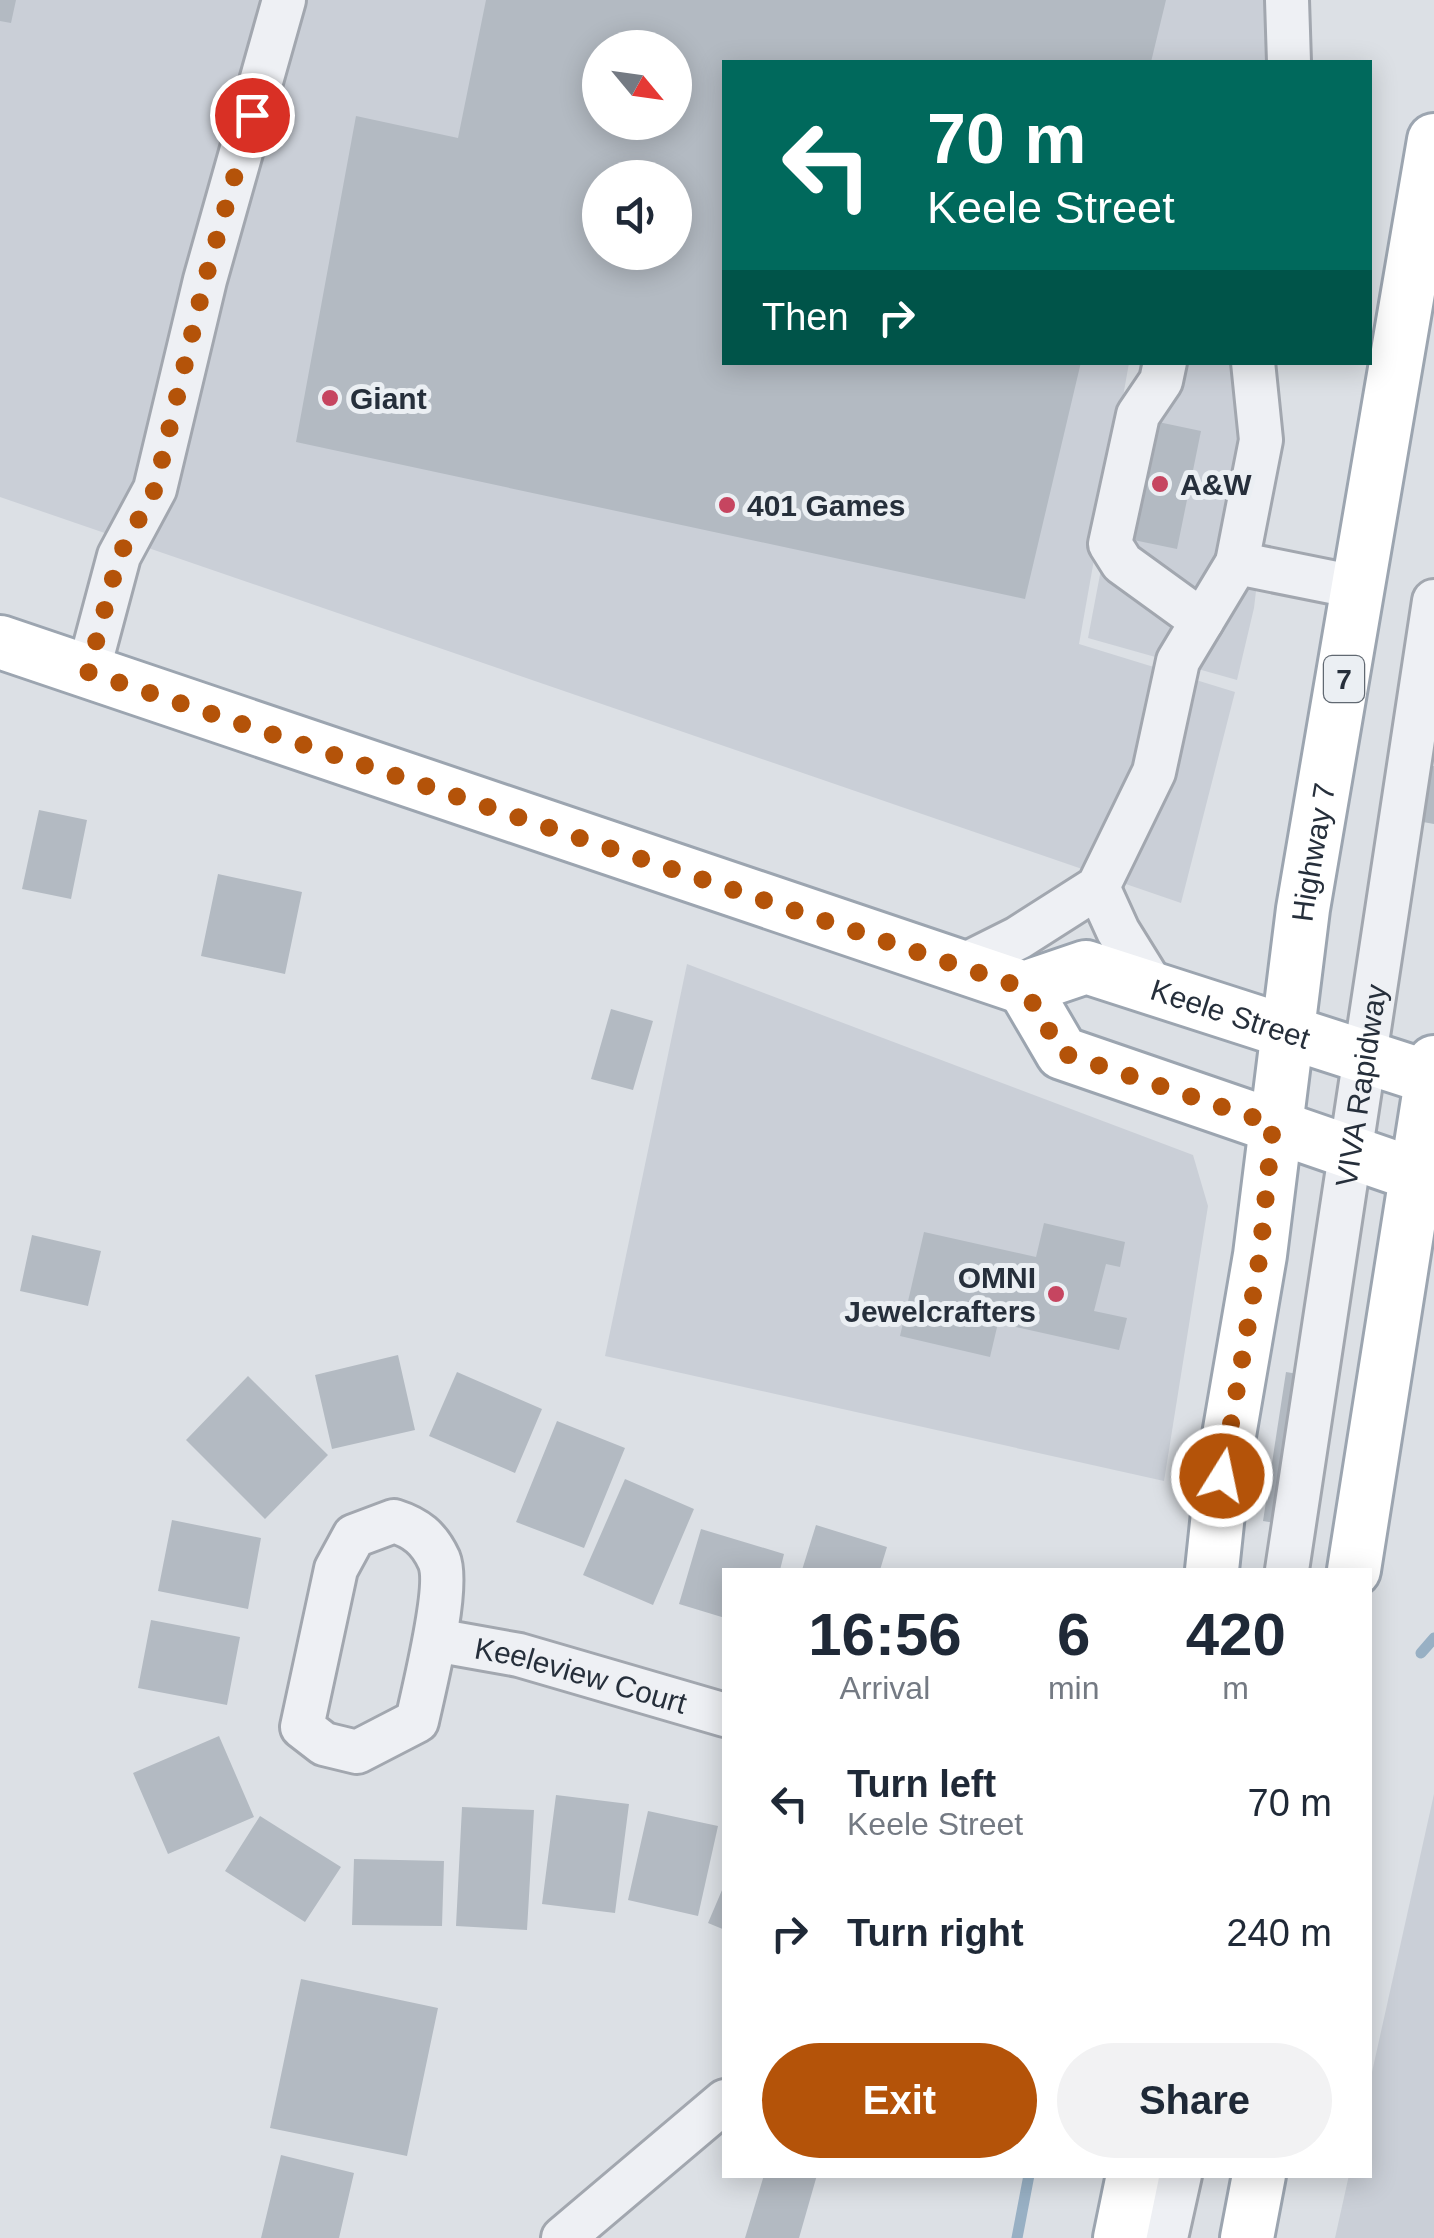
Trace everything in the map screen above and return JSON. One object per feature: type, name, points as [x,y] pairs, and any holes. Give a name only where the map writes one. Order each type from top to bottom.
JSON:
[{"type":"main road","name":"Highway 7","points":[[1212,1568],[1222,1476],[1260,1255],[1273,1124],[1303,909],[1434,140]]},
{"type":"main road","points":[[0,642],[1024,988],[1062,1053],[1424,1178]]},
{"type":"main road","name":"Keele Street","points":[[1024,988],[1086,967],[1364,1057],[1433,1073]]},
{"type":"main road","points":[[1354,1568],[1424,1178],[1433,1073]]},
{"type":"main road","points":[[1120,2238],[1131,2178]]},
{"type":"main road","points":[[1247,2238],[1258,2178]]},
{"type":"street","points":[[88,672],[119,556],[155,489],[205,280],[284,0]]},
{"type":"street","points":[[1287,0],[1289,60]]},
{"type":"street","points":[[1165,365],[1161,380],[1138,415],[1110,544],[1122,563],[1202,621]]},
{"type":"street","points":[[962,966],[1018,938],[1098,888],[1154,772],[1178,661],[1237,562],[1260,440],[1253,365]]},
{"type":"street","points":[[1237,562],[1360,588]]},
{"type":"street","name":"VIVA Rapidway","points":[[1288,1568],[1434,601]]},
{"type":"street","points":[[1098,888],[1118,931],[1154,989]]},
{"type":"street","name":"Keeleview Court","points":[[394,1521],[417,1528],[441,1563],[435,1640],[417,1721],[357,1752],[324,1744],[302,1727],[336,1569],[354,1536],[394,1521]]},
{"type":"street","name":"Keeleview Court","points":[[435,1640],[519,1655],[722,1715]]},
{"type":"street","points":[[564,2238],[722,2103]]},
{"type":"street","points":[[1166,2238],[1179,2178]]},
{"type":"shaded area","points":[[0,0],[1309,0],[1301,60],[722,60],[722,365],[1129,365],[1079,644],[1235,692],[1181,903],[0,497]]},
{"type":"shaded area","points":[[1140,365],[1272,365],[1272,454],[1254,608],[1237,680],[1088,638]]},
{"type":"shaded area","points":[[687,964],[1193,1155],[1208,1206],[1164,1481],[605,1356]]},
{"type":"shaded area","points":[[1434,1794],[1434,2238],[1335,2238],[1348,2178],[1372,2178],[1372,2072]]},
{"type":"building","points":[[0,0],[16,0],[11,23],[0,21]]},
{"type":"building","points":[[486,0],[1166,0],[1151,60],[722,60],[722,365],[1080,365],[1025,599],[296,442],[356,116],[458,138]]},
{"type":"building","name":"A&W","points":[[1144,419],[1201,431],[1177,549],[1119,537]]},
{"type":"building","points":[[1434,766],[1434,824],[1423,822]]},
{"type":"building","points":[[39,810],[87,820],[71,899],[22,889]]},
{"type":"building","points":[[218,874],[302,892],[285,974],[201,956]]},
{"type":"building","points":[[611,1009],[653,1021],[633,1090],[591,1079]]},
{"type":"building","points":[[1044,1223],[1125,1242],[1120,1267],[1106,1264],[1094,1311],[1127,1318],[1119,1350],[998,1323],[990,1357],[900,1336],[924,1232],[1036,1257]]},
{"type":"building","points":[[32,1235],[101,1251],[88,1306],[20,1291]]},
{"type":"building","points":[[398,1355],[415,1430],[332,1449],[315,1375]]},
{"type":"building","points":[[457,1372],[542,1409],[515,1473],[429,1436]]},
{"type":"building","points":[[1286,1372],[1310,1376],[1287,1525],[1263,1521]]},
{"type":"building","points":[[248,1376],[328,1455],[265,1519],[186,1440]]},
{"type":"building","points":[[557,1421],[625,1448],[584,1548],[516,1522]]},
{"type":"building","points":[[625,1479],[694,1509],[653,1605],[583,1575]]},
{"type":"building","points":[[172,1520],[261,1538],[248,1609],[158,1591]]},
{"type":"building","points":[[816,1525],[887,1547],[881,1568],[803,1568]]},
{"type":"building","points":[[701,1529],[784,1554],[780,1568],[722,1568],[722,1617],[679,1604]]},
{"type":"building","points":[[151,1620],[240,1637],[227,1705],[138,1688]]},
{"type":"building","points":[[219,1736],[254,1817],[168,1854],[133,1773]]},
{"type":"building","points":[[556,1795],[629,1804],[615,1913],[542,1904]]},
{"type":"building","points":[[462,1807],[534,1810],[527,1930],[456,1926]]},
{"type":"building","points":[[648,1811],[718,1826],[698,1916],[628,1900]]},
{"type":"building","points":[[260,1816],[341,1867],[305,1922],[225,1871]]},
{"type":"building","points":[[354,1859],[444,1861],[442,1926],[352,1925]]},
{"type":"building","points":[[722,1890],[722,1929],[708,1923]]},
{"type":"building","points":[[301,1979],[438,2008],[407,2156],[270,2128]]},
{"type":"building","points":[[281,2155],[354,2173],[339,2238],[261,2238]]},
{"type":"building","points":[[763,2178],[816,2178],[799,2238],[745,2238]]},
{"type":"waterway","points":[[1421,1653],[1434,1638]]},
{"type":"waterway","points":[[1017,2238],[1028,2178]]},
{"type":"place","name":"Giant","points":[[330,398]]},
{"type":"place","name":"A&W","points":[[1160,484]]},
{"type":"place","name":"401 Games","points":[[727,505]]},
{"type":"place","name":"OMNI Jewelcrafters","points":[[1056,1294]]},
{"type":"route","points":[[252,115],[205,280],[155,489],[119,556],[88,672],[1024,988],[1062,1053],[1273,1124],[1248,1339],[1222,1476]]}]
